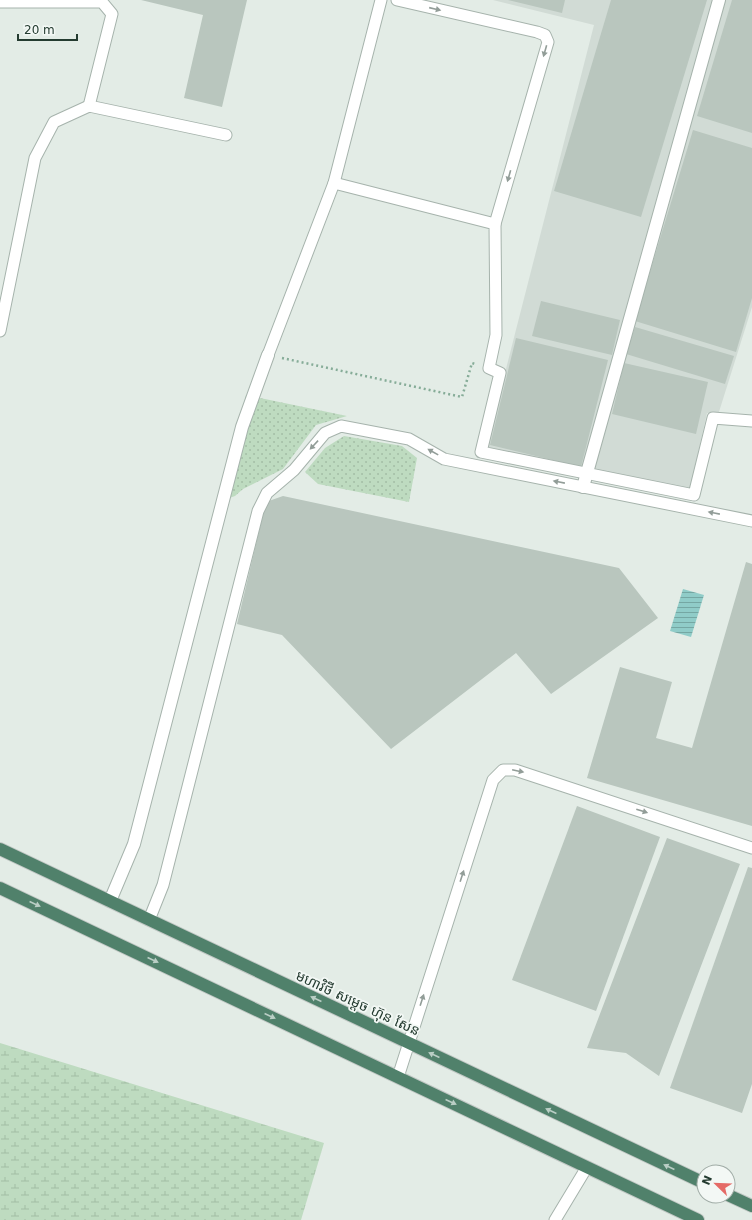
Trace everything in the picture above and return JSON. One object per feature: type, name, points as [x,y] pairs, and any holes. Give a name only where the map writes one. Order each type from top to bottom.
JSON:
[{"type":"highway","name":"មហាវិថី សម្តេច ហ៊ុន សែន","points":[[0,849],[696,1179]]},
{"type":"highway","points":[[0,888],[698,1220]]},
{"type":"highway","points":[[736,1199],[752,1206]]},
{"type":"street","points":[[583,487],[719,0]]},
{"type":"street","points":[[110,901],[134,844],[242,427],[268,355]]},
{"type":"lane","points":[[268,355],[334,183],[381,0]]},
{"type":"lane","points":[[397,0],[537,32],[545,35],[548,42],[495,224],[496,335],[489,368],[500,373],[481,452],[694,495],[713,418],[752,421]]},
{"type":"lane","points":[[0,2],[102,2],[112,14],[89,106]]},
{"type":"lane","points":[[0,331],[35,158],[54,122],[89,106],[226,135]]},
{"type":"lane","points":[[334,183],[495,224]]},
{"type":"lane","points":[[149,920],[163,885],[258,511],[266,493],[294,470],[325,433],[340,426],[409,439],[444,459],[752,521]]},
{"type":"lane","points":[[398,1077],[493,780],[503,770],[515,770],[752,848]]},
{"type":"lane","points":[[555,1220],[587,1167]]},
{"type":"path","points":[[268,355],[462,397],[472,363],[489,368]]},
{"type":"shaded area","points":[[493,0],[752,0],[752,307],[718,415],[707,413],[690,489],[486,447],[594,25]]},
{"type":"green space","points":[[246,395],[347,416],[316,425],[283,469],[243,489],[235,496],[218,502]]},
{"type":"green space","points":[[344,436],[402,446],[417,458],[409,502],[318,484],[305,472],[325,448]]},
{"type":"green space","points":[[0,1043],[324,1143],[301,1220],[0,1220]]},
{"type":"water","points":[[683,589],[704,595],[691,637],[670,631]]},
{"type":"building","points":[[141,0],[247,0],[222,107],[184,98],[203,15]]},
{"type":"building","points":[[508,0],[565,0],[562,13]]},
{"type":"building","points":[[611,0],[707,0],[641,217],[554,191]]},
{"type":"building","points":[[732,0],[752,0],[752,133],[697,116]]},
{"type":"building","points":[[693,130],[752,148],[752,298],[736,352],[635,321]]},
{"type":"building","points":[[541,301],[620,320],[612,355],[532,336]]},
{"type":"building","points":[[635,327],[734,356],[725,384],[626,354]]},
{"type":"building","points":[[516,338],[608,360],[581,467],[490,445]]},
{"type":"building","points":[[624,363],[708,382],[696,434],[612,414]]},
{"type":"building","points":[[283,496],[619,568],[658,618],[551,694],[516,653],[391,749],[282,635],[237,624],[266,502]]},
{"type":"building","points":[[746,562],[752,564],[752,826],[587,778],[620,667],[672,682],[656,738],[692,748]]},
{"type":"building","points":[[577,806],[660,837],[596,1011],[512,980]]},
{"type":"building","points":[[667,838],[740,864],[659,1076],[626,1053],[587,1048]]},
{"type":"building","points":[[748,867],[752,868],[752,1084],[742,1113],[670,1088]]}]
